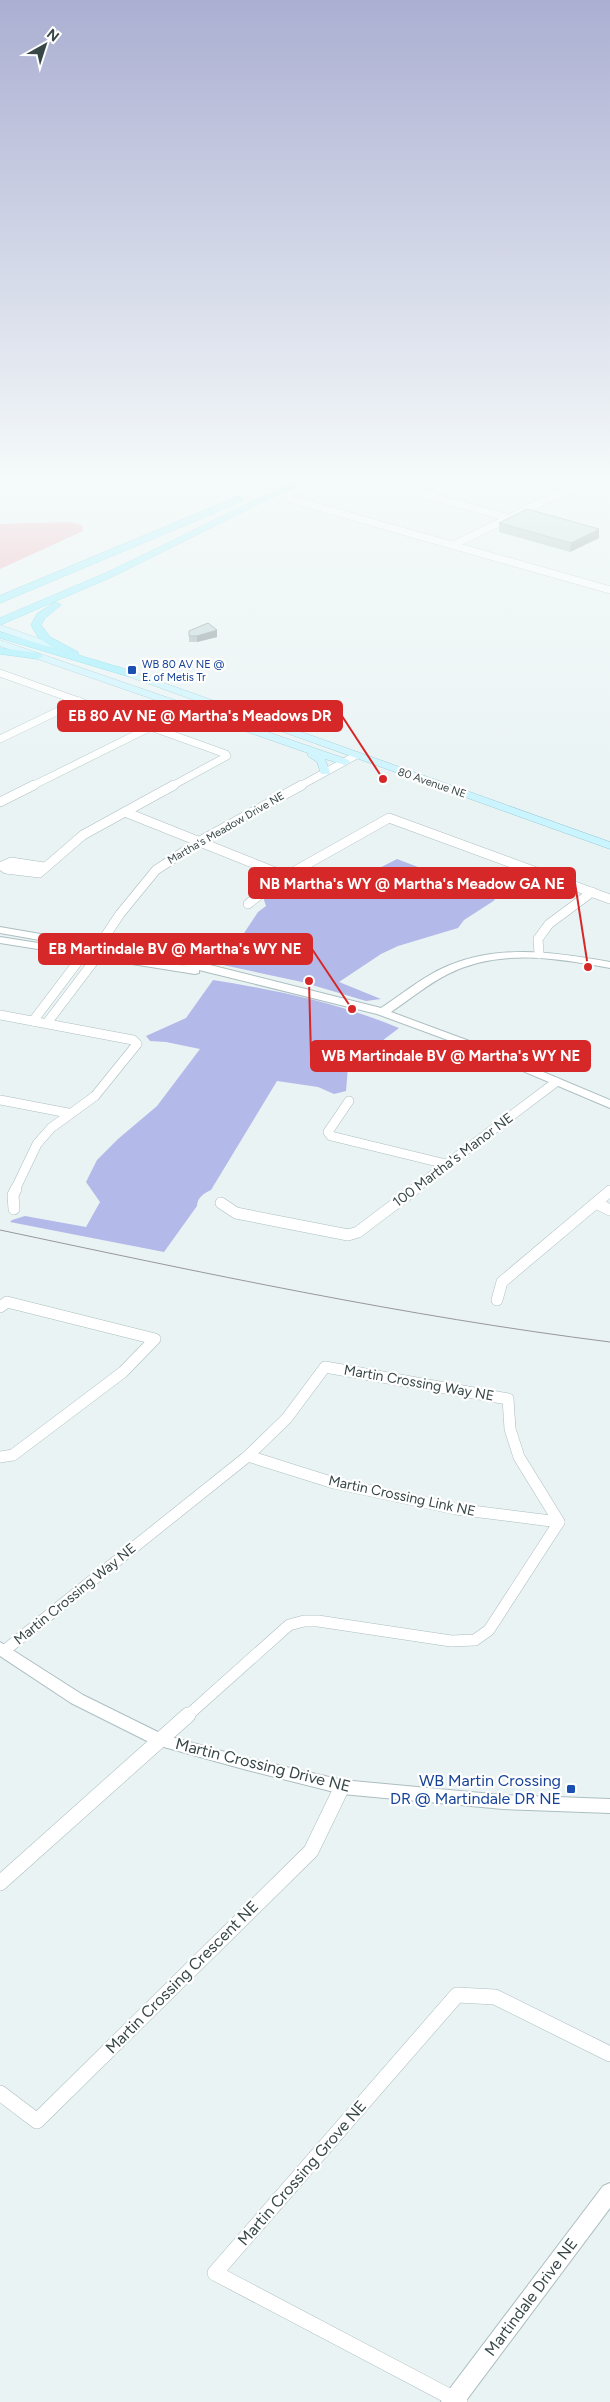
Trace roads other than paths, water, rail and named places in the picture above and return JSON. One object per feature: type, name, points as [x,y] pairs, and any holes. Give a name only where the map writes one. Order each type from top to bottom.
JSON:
[{"type":"main road","points":[[0,600],[28,588]]},
{"type":"main road","points":[[0,611],[45,588]]},
{"type":"main road","points":[[0,622],[78,588]]},
{"type":"main road","points":[[74,654],[45,639],[38,632],[36,625],[41,616],[59,603],[91,588]]},
{"type":"main road","name":"80 Avenue NE","points":[[0,628],[610,846]]},
{"type":"main road","points":[[0,635],[131,674]]},
{"type":"main road","name":"80 Avenue NE","points":[[0,643],[610,856]]},
{"type":"main road","points":[[0,651],[38,656]]},
{"type":"main road","points":[[286,742],[322,761],[325,772]]},
{"type":"street","points":[[0,673],[228,756],[83,835],[44,867]]},
{"type":"street","points":[[0,739],[79,701]]},
{"type":"street","points":[[0,802],[150,727]]},
{"type":"street","name":"Martha's Meadow Drive NE","points":[[47,1023],[97,952],[120,914],[156,870],[200,841],[355,756]]},
{"type":"street","points":[[124,812],[285,876]]},
{"type":"street","points":[[248,904],[257,894],[285,876],[309,865],[390,818],[610,899]]},
{"type":"street","points":[[539,954],[538,939],[550,924],[592,892]]},
{"type":"street","points":[[0,930],[186,971],[214,971],[310,991],[383,1012],[610,1104]]},
{"type":"street","points":[[0,940],[83,955],[97,952]]},
{"type":"street","points":[[383,1012],[448,969],[486,958],[539,954],[610,965]]},
{"type":"street","points":[[33,1021],[83,955]]},
{"type":"street","points":[[0,1015],[133,1040],[137,1044],[95,1096],[51,1128],[37,1144],[13,1195],[14,1208]]},
{"type":"street","name":"100 Martha's Manor NE","points":[[221,1203],[236,1212],[348,1234],[358,1232],[556,1082]]},
{"type":"street","points":[[0,1100],[68,1114]]},
{"type":"street","points":[[350,1101],[328,1132],[331,1136],[446,1164]]},
{"type":"street","points":[[497,1300],[502,1282],[610,1192]]},
{"type":"street","points":[[596,1204],[610,1210]]},
{"type":"street","points":[[0,1307],[7,1302],[155,1339],[123,1372],[13,1456],[0,1457]]},
{"type":"street","name":"Martin Crossing Way NE","points":[[2,1650],[248,1456],[287,1418],[324,1367],[508,1399],[510,1429],[519,1457],[559,1522]]},
{"type":"street","name":"Martin Crossing Link NE","points":[[248,1456],[353,1487],[456,1509],[559,1522]]},
{"type":"street","points":[[0,1883],[289,1625],[299,1620],[311,1619],[346,1627],[435,1639],[473,1641],[486,1634],[559,1522]]},
{"type":"street","name":"Martin Crossing Drive NE","points":[[2,1650],[77,1699],[159,1740],[247,1764],[342,1787],[503,1802],[610,1806]]},
{"type":"street","name":"Martin Crossing Crescent NE","points":[[0,2093],[36,2121],[311,1851],[342,1787]]},
{"type":"street","name":"Martin Crossing Grove NE","points":[[456,2401],[215,2273],[457,1995],[495,1997],[610,2054]]},
{"type":"street","name":"Martindale Drive NE","points":[[456,2401],[610,2192]]},
{"type":"tram line","points":[[0,1230],[228,1277],[456,1320],[610,1342]]},
{"type":"place","name":"WB 80 AV NE @ E. of Metis Tr","points":[[132,670]]},
{"type":"place","name":"EB 80 AV NE @ Martha's Meadows DR","points":[[383,779]]},
{"type":"place","name":"NB Martha's WY @ Martha's Meadow GA NE","points":[[588,967]]},
{"type":"place","name":"WB Martindale BV @ Martha's WY NE","points":[[309,981]]},
{"type":"place","name":"EB Martindale BV @ Martha's WY NE","points":[[352,1009]]},
{"type":"place","name":"WB Martin Crossing DR @ Martindale DR NE","points":[[571,1789]]}]
